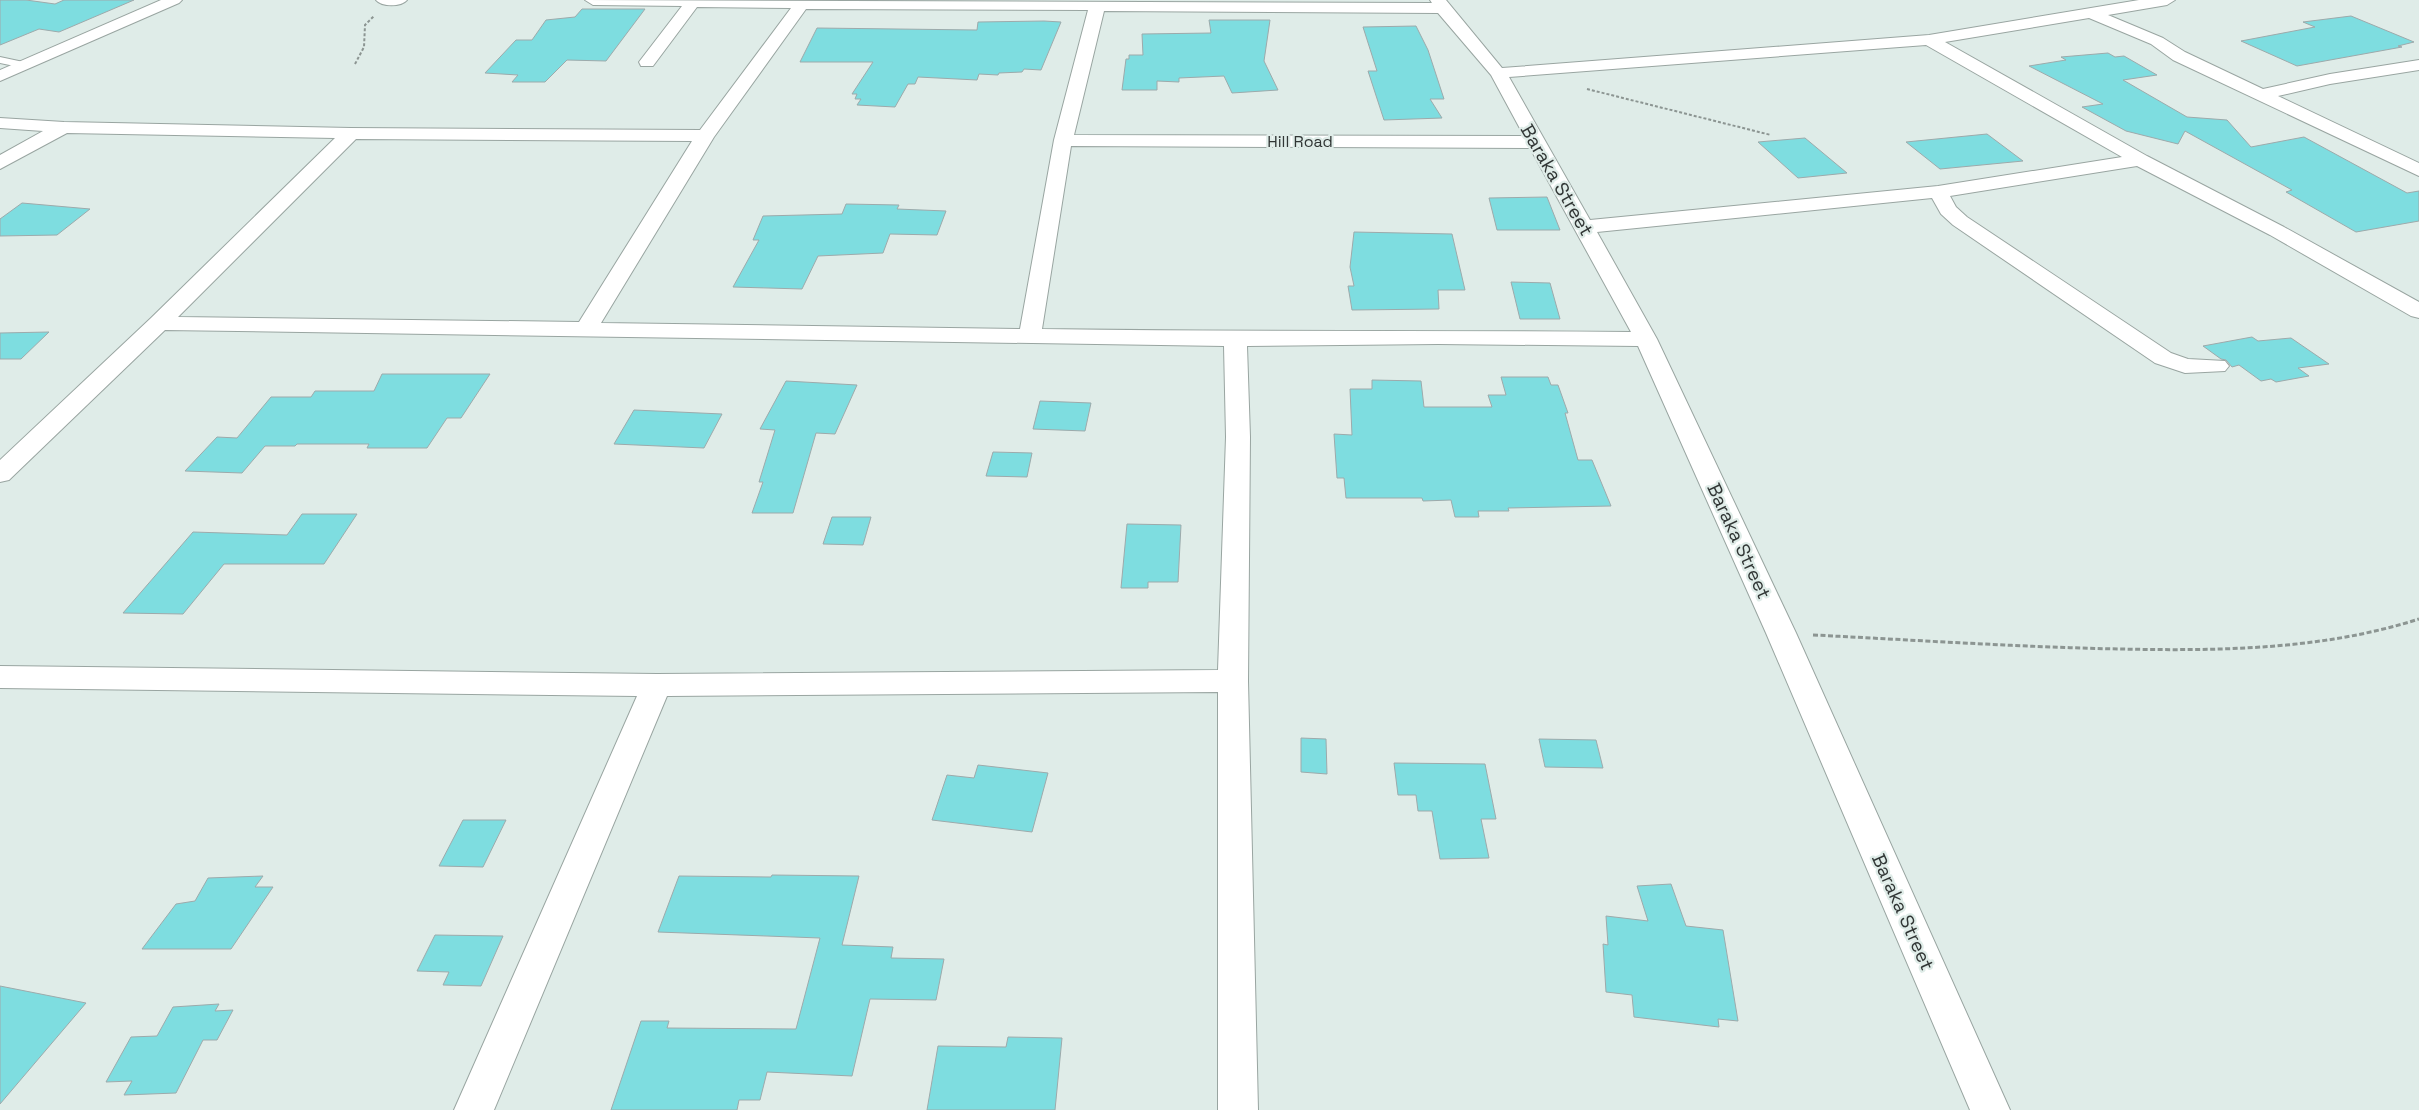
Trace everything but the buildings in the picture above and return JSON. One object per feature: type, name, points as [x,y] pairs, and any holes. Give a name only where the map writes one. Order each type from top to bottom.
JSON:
[{"type":"street","points":[[0,76],[174,0]]},
{"type":"street","points":[[384,0],[399,0]]},
{"type":"street","points":[[593,0],[802,4],[1097,6],[1440,4]]},
{"type":"street","points":[[1498,73],[1928,40],[2167,0]]},
{"type":"street","points":[[647,62],[693,2]]},
{"type":"street","points":[[585,331],[705,136],[802,4]]},
{"type":"street","name":"Baraka Street","points":[[1440,4],[1498,73],[1646,339],[1781,633],[1990,1110]]},
{"type":"street","points":[[1030,336],[1063,140],[1097,6]]},
{"type":"street","points":[[2091,13],[2158,41],[2179,56],[2419,170]]},
{"type":"street","points":[[1928,40],[2140,160],[2277,231],[2419,311]]},
{"type":"street","points":[[2261,95],[2330,79],[2419,64]]},
{"type":"street","points":[[0,123],[64,127],[351,133],[705,136]]},
{"type":"street","points":[[0,163],[64,127]]},
{"type":"street","points":[[0,474],[159,323],[351,133]]},
{"type":"street","name":"Hill Road","points":[[1063,140],[1536,142]]},
{"type":"street","points":[[1585,227],[1720,212],[1938,192],[2043,177],[2140,160]]},
{"type":"street","points":[[1938,192],[1948,210],[1960,221],[2163,358],[2185,366],[2217,366]]},
{"type":"street","points":[[159,323],[1235,340],[1438,338],[1646,339]]},
{"type":"street","points":[[1235,340],[1238,437],[1233,681],[1238,1110]]},
{"type":"street","points":[[0,677],[657,685],[1233,681]]},
{"type":"street","points":[[474,1110],[657,685]]},
{"type":"lane","points":[[0,60],[24,65]]},
{"type":"path","points":[[355,64],[364,47],[365,25],[390,0]]},
{"type":"path","points":[[1579,87],[1633,98],[1771,136]]},
{"type":"path","points":[[1781,633],[2072,647],[2183,650],[2293,646],[2394,627],[2419,619]]}]
